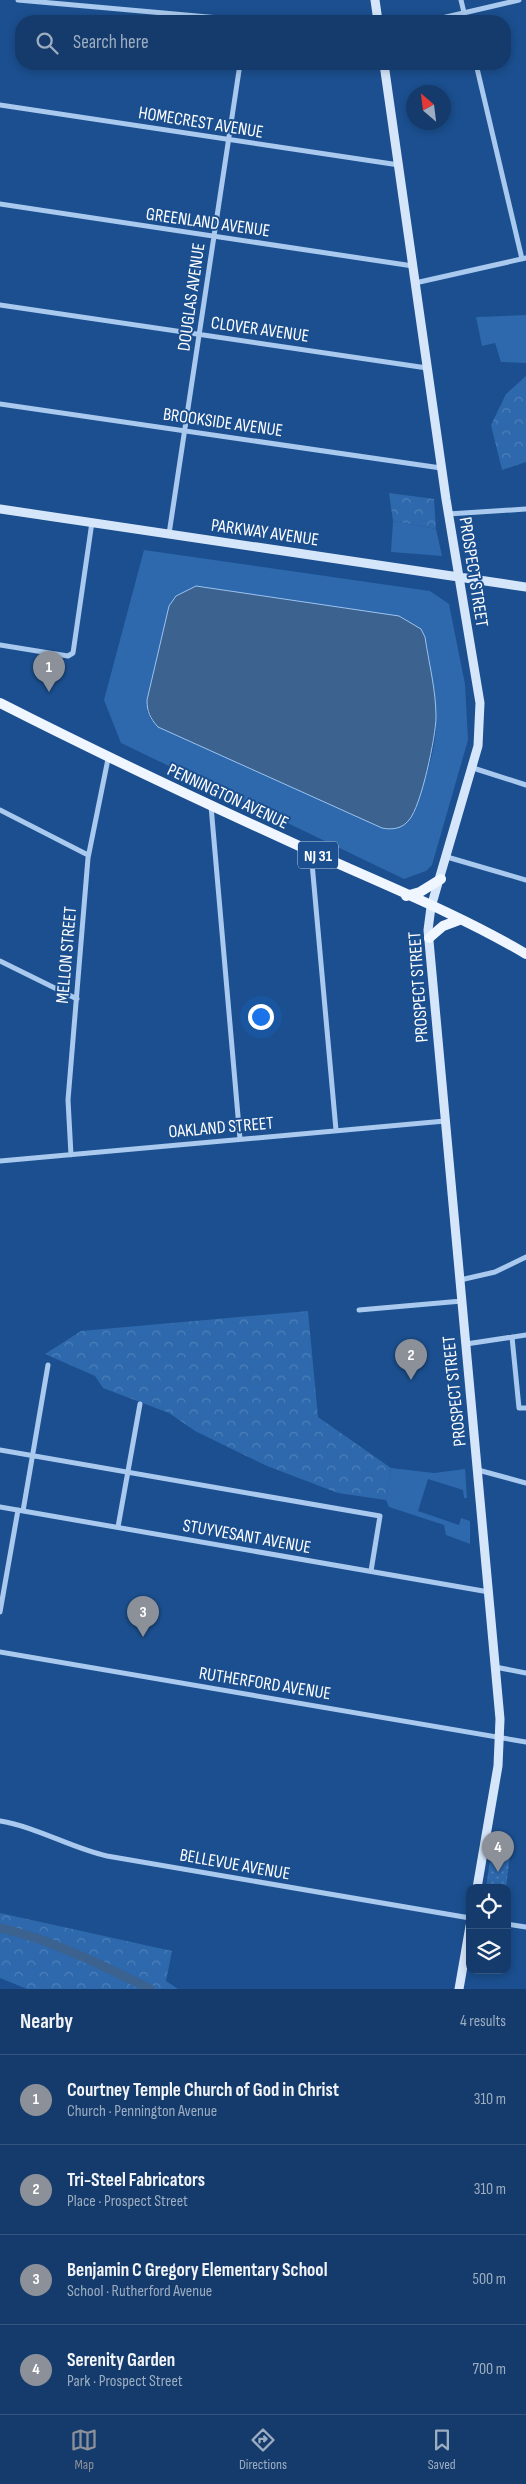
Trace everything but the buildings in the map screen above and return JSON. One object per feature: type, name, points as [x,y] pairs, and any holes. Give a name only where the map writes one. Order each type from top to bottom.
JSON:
[{"type":"main road","name":"PENNINGTON AVENUE","points":[[0,703],[108,759],[432,907],[526,954]]},
{"type":"main road","points":[[406,896],[420,892],[441,879]]},
{"type":"main road","points":[[428,938],[444,926],[458,920]]},
{"type":"street","points":[[18,0],[180,15]]},
{"type":"street","points":[[91,7],[92,0]]},
{"type":"street","points":[[375,0],[377,15]]},
{"type":"street","points":[[461,0],[464,13]]},
{"type":"street","points":[[455,15],[520,0]]},
{"type":"street","name":"DOUGLAS AVENUE","points":[[169,534],[239,70]]},
{"type":"street","name":"PROSPECT STREET","points":[[385,70],[448,514],[480,704],[480,728],[472,768],[432,907],[428,938],[501,1737],[478,1884]]},
{"type":"street","points":[[415,283],[524,258],[477,70]]},
{"type":"street","name":"HOMECREST AVENUE","points":[[0,106],[398,165]]},
{"type":"street","name":"GREENLAND AVENUE","points":[[0,204],[413,266]]},
{"type":"street","name":"CLOVER AVENUE","points":[[0,305],[427,368]]},
{"type":"street","name":"BROOKSIDE AVENUE","points":[[0,404],[442,468]]},
{"type":"street","name":"PARKWAY AVENUE","points":[[0,509],[526,587]]},
{"type":"street","points":[[448,514],[526,509]]},
{"type":"street","points":[[0,646],[68,656],[73,653],[92,522]]},
{"type":"street","name":"MELLON STREET","points":[[71,1155],[68,1100],[88,855],[108,759]]},
{"type":"street","points":[[472,768],[526,785]]},
{"type":"street","points":[[212,806],[240,1139]]},
{"type":"street","points":[[0,810],[88,855]]},
{"type":"street","points":[[311,852],[336,1130]]},
{"type":"street","points":[[447,857],[526,880]]},
{"type":"street","points":[[0,962],[76,999]]},
{"type":"street","name":"OAKLAND STREET","points":[[0,1161],[445,1120]]},
{"type":"street","points":[[460,1280],[495,1272],[526,1257]]},
{"type":"street","points":[[359,1310],[462,1301]]},
{"type":"street","points":[[466,1344],[526,1335]]},
{"type":"street","points":[[512,1337],[519,1408],[526,1408]]},
{"type":"street","points":[[0,1612],[20,1510],[33,1456],[48,1365]]},
{"type":"street","points":[[118,1527],[140,1404]]},
{"type":"street","points":[[0,1450],[380,1516],[371,1571]]},
{"type":"street","points":[[478,1470],[526,1483]]},
{"type":"street","name":"STUYVESANT AVENUE","points":[[0,1507],[489,1592]]},
{"type":"street","name":"RUTHERFORD AVENUE","points":[[0,1652],[526,1742]]},
{"type":"street","points":[[495,1667],[526,1673]]},
{"type":"street","name":"BELLEVUE AVENUE","points":[[0,1821],[12,1823],[75,1848],[107,1856],[466,1917]]},
{"type":"street","points":[[511,1925],[526,1927]]},
{"type":"street","points":[[458,1989],[469,1929]]},
{"type":"green space","points":[[526,315],[526,363],[501,362],[495,343],[482,346],[476,317]]},
{"type":"green space","points":[[526,376],[526,462],[502,470],[491,425],[506,394]]},
{"type":"green space","points":[[389,493],[434,499],[436,529],[393,521]]},
{"type":"green space","points":[[393,521],[436,529],[442,556],[391,552]]},
{"type":"green space","points":[[144,550],[430,591],[449,604],[465,684],[468,740],[432,865],[426,871],[404,879],[121,743],[104,700]],"holes":[[[196,586],[425,637],[434,687],[436,725],[431,757],[414,813],[151,720],[147,711],[147,700],[169,607],[176,596]]]},
{"type":"green space","points":[[308,1311],[318,1417],[391,1468],[386,1500],[338,1493],[267,1466],[195,1431],[169,1413],[103,1388],[95,1376],[45,1354],[81,1331]]},
{"type":"green space","points":[[391,1468],[434,1473],[465,1469],[467,1498],[464,1498],[463,1490],[428,1479],[418,1511],[459,1525],[461,1518],[470,1521],[470,1544],[446,1535],[444,1525],[389,1507],[386,1500]]},
{"type":"green space","points":[[491,1853],[510,1855],[506,1884],[487,1884]]},
{"type":"green space","points":[[0,1913],[172,1951],[166,1981],[178,1989],[27,1989],[0,1978]]},
{"type":"shaded area","points":[[196,586],[399,616],[421,629],[425,637],[434,687],[436,717],[431,755],[423,787],[414,813],[406,823],[397,828],[382,828],[158,727],[150,715],[147,700],[169,606],[176,596]]},
{"type":"waterway","points":[[0,1928],[58,1946],[150,1989]]},
{"type":"place","name":"Courtney Temple Church of God in Christ","points":[[49,692]]},
{"type":"place","name":"Tri-Steel Fabricators","points":[[411,1380]]},
{"type":"place","name":"Benjamin C Gregory Elementary School","points":[[143,1637]]},
{"type":"place","name":"Serenity Garden","points":[[498,1872]]}]
